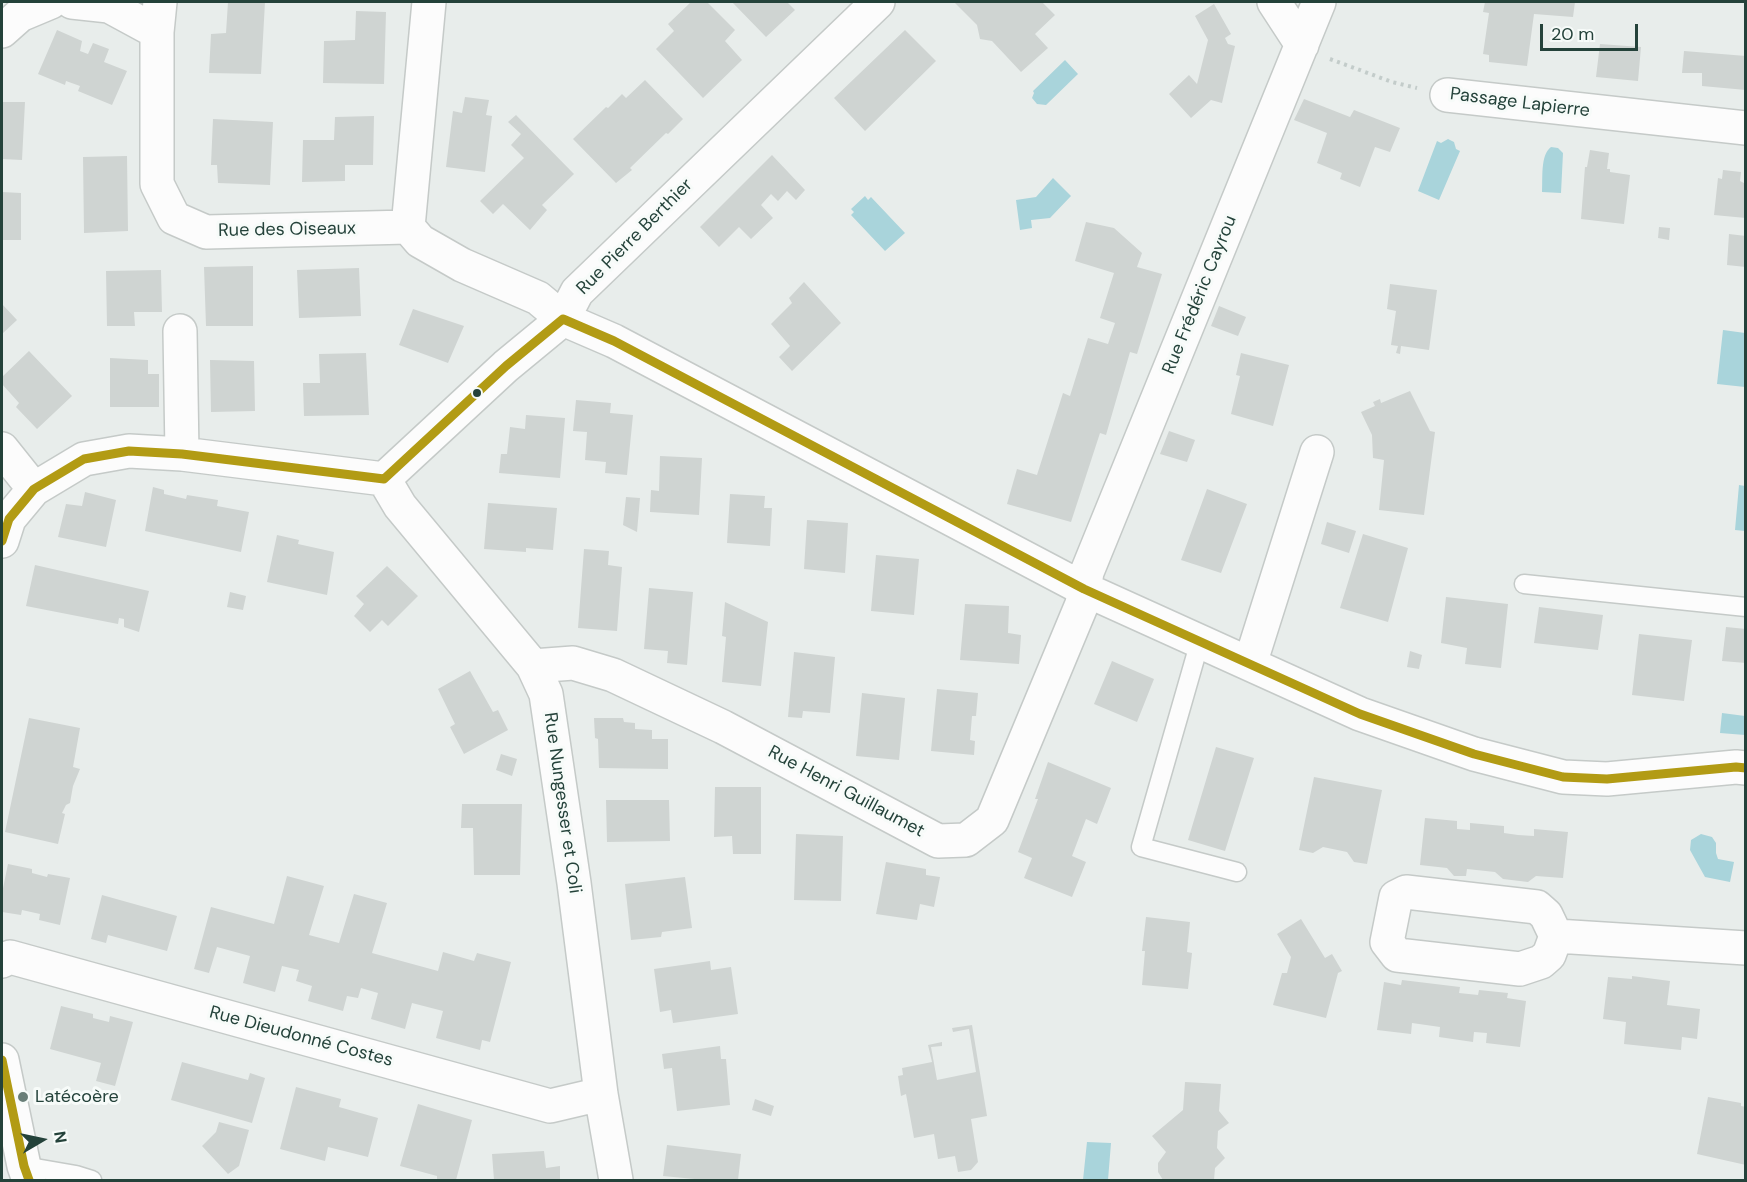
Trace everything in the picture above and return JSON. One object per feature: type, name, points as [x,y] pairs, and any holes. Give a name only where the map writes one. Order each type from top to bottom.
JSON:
[{"type":"street","points":[[2,31],[20,15],[51,2]]},
{"type":"street","points":[[72,2],[109,6],[158,17]]},
{"type":"street","points":[[429,2],[408,227],[420,241],[462,265],[538,298],[563,319],[624,346],[1084,589],[1360,714],[1474,754],[1563,777],[1607,779],[1736,766],[1746,768]]},
{"type":"street","name":"Rue Pierre Berthier","points":[[384,478],[506,366],[563,319],[577,292],[878,2]]},
{"type":"street","points":[[1274,2],[1302,45]]},
{"type":"street","name":"Rue Frédéric Cayrou","points":[[1084,589],[1087,572],[1319,2]]},
{"type":"street","name":"Rue des Oiseaux","points":[[158,17],[157,184],[174,218],[206,232],[408,227]]},
{"type":"street","name":"Passage Lapierre","points":[[1447,95],[1746,128]]},
{"type":"street","points":[[180,331],[182,454]]},
{"type":"street","points":[[2,449],[34,489]]},
{"type":"street","points":[[2,541],[9,519],[34,489],[84,459],[129,451],[182,454],[384,478]]},
{"type":"street","points":[[1250,664],[1317,452]]},
{"type":"street","name":"Rue Nungesser et Coli","points":[[384,478],[400,506],[533,666],[546,694],[616,1180]]},
{"type":"street","name":"Rue Henri Guillaumet","points":[[533,666],[573,663],[613,675],[723,727],[938,841],[966,840],[992,820],[1082,604],[1084,589]]},
{"type":"street","points":[[1406,892],[1537,907],[1546,915],[1556,936],[1549,955],[1541,962],[1520,969],[1397,955],[1387,942],[1396,897],[1406,892]]},
{"type":"street","points":[[1556,936],[1746,948]]},
{"type":"street","name":"Rue Dieudonné Costes","points":[[2,962],[10,957],[550,1106],[602,1094]]},
{"type":"street","points":[[2,1060],[18,1171]]},
{"type":"lane","points":[[1524,584],[1746,607]]},
{"type":"lane","points":[[1200,641],[1141,847],[1237,872]]},
{"type":"lane","points":[[18,1171],[76,1175],[92,1180]]},
{"type":"path","name":"Passage Lapierre","points":[[1302,45],[1341,64],[1392,81],[1447,95]]},
{"type":"water","points":[[1065,60],[1078,74],[1046,105],[1037,104],[1032,98],[1033,91]]},
{"type":"water","points":[[1448,139],[1454,142],[1456,149],[1460,151],[1439,200],[1418,191],[1437,141],[1441,143]]},
{"type":"water","points":[[1551,147],[1558,148],[1563,153],[1561,193],[1542,192],[1545,156]]},
{"type":"water","points":[[1053,178],[1071,196],[1050,218],[1031,220],[1032,228],[1020,230],[1016,200],[1036,197]]},
{"type":"water","points":[[865,196],[868,200],[871,197],[905,233],[885,251],[851,215],[854,212],[851,209]]},
{"type":"water","points":[[1723,330],[1745,333],[1745,387],[1717,384]]},
{"type":"water","points":[[1739,485],[1745,486],[1745,531],[1735,530]]},
{"type":"water","points":[[1722,713],[1745,716],[1745,735],[1720,733]]},
{"type":"water","points":[[1701,834],[1712,837],[1716,843],[1718,859],[1734,862],[1730,882],[1705,877],[1690,850],[1691,840]]},
{"type":"water","points":[[1087,1142],[1111,1143],[1108,1180],[1083,1180]]},
{"type":"building","points":[[228,2],[265,2],[261,74],[209,73],[211,34],[226,33]]},
{"type":"building","points":[[691,2],[707,2],[735,30],[725,41],[742,60],[703,98],[656,49],[674,31],[668,24]]},
{"type":"building","points":[[732,2],[787,2],[795,10],[766,37]]},
{"type":"building","points":[[1042,2],[1055,15],[1035,34],[1048,48],[1021,72],[992,41],[980,39],[977,25],[955,3]]},
{"type":"building","points":[[1485,2],[1575,2],[1573,17],[1534,14],[1527,66],[1489,62],[1489,55],[1483,54],[1489,13],[1483,12]]},
{"type":"building","points":[[1214,4],[1231,34],[1225,38],[1228,44],[1235,46],[1222,103],[1211,100],[1191,118],[1169,94],[1189,75],[1197,84],[1208,40],[1195,16]]},
{"type":"building","points":[[356,11],[386,12],[384,84],[323,83],[324,41],[355,40]]},
{"type":"building","points":[[57,30],[82,41],[80,51],[88,54],[93,43],[109,49],[104,62],[127,71],[112,105],[78,91],[80,86],[66,81],[65,85],[38,74]]},
{"type":"building","points":[[905,30],[936,61],[865,131],[834,98]]},
{"type":"building","points":[[1600,44],[1641,47],[1638,81],[1596,77]]},
{"type":"building","points":[[1684,51],[1746,56],[1746,90],[1702,86],[1702,73],[1682,73]]},
{"type":"building","points":[[645,80],[683,119],[616,183],[573,139],[606,107],[608,108],[622,94],[626,98]]},
{"type":"building","points":[[465,97],[489,100],[486,115],[492,116],[485,172],[446,167],[453,111],[462,113]]},
{"type":"building","points":[[1304,99],[1350,117],[1354,110],[1400,128],[1390,152],[1375,147],[1360,187],[1340,179],[1342,173],[1317,163],[1327,133],[1294,120]]},
{"type":"building","points":[[2,102],[25,102],[22,160],[2,159]]},
{"type":"building","points":[[516,115],[574,174],[542,205],[547,210],[530,230],[503,204],[493,214],[480,201],[524,158],[511,145],[521,134],[508,122]]},
{"type":"building","points":[[374,116],[373,165],[345,165],[345,181],[302,182],[303,140],[334,140],[335,117]]},
{"type":"building","points":[[213,119],[273,122],[270,185],[218,183],[217,165],[211,165]]},
{"type":"building","points":[[1590,150],[1609,153],[1607,169],[1610,169],[1610,172],[1630,175],[1624,224],[1581,219],[1585,167],[1587,167]]},
{"type":"building","points":[[772,155],[805,190],[796,200],[787,191],[778,201],[771,194],[761,205],[773,218],[751,239],[739,227],[719,247],[700,227]]},
{"type":"building","points":[[127,156],[128,231],[84,233],[83,157]]},
{"type":"building","points":[[1723,170],[1741,172],[1740,181],[1746,184],[1746,218],[1714,215],[1718,178],[1722,179]]},
{"type":"building","points":[[2,192],[21,193],[21,240],[2,240]]},
{"type":"building","points":[[1086,222],[1114,228],[1142,253],[1137,267],[1162,274],[1137,354],[1130,352],[1106,435],[1100,433],[1071,522],[1007,504],[1017,469],[1037,475],[1063,393],[1070,396],[1088,338],[1108,344],[1115,323],[1100,318],[1114,273],[1075,261]]},
{"type":"building","points":[[1659,227],[1670,228],[1669,240],[1658,238]]},
{"type":"building","points":[[1729,234],[1746,236],[1746,267],[1727,265]]},
{"type":"building","points":[[253,266],[253,326],[206,326],[204,267]]},
{"type":"building","points":[[359,268],[361,316],[299,318],[297,270]]},
{"type":"building","points":[[161,270],[162,312],[134,312],[135,326],[107,326],[106,271]]},
{"type":"building","points":[[804,282],[841,323],[792,371],[779,357],[790,346],[771,324],[792,303],[789,298]]},
{"type":"building","points":[[1390,284],[1437,290],[1429,350],[1401,346],[1400,354],[1396,353],[1398,346],[1391,345],[1396,311],[1387,309]]},
{"type":"building","points":[[2,304],[17,320],[2,334]]},
{"type":"building","points":[[1219,306],[1246,317],[1238,336],[1211,326]]},
{"type":"building","points":[[413,309],[464,326],[448,363],[399,345]]},
{"type":"building","points":[[29,351],[72,396],[37,429],[16,407],[19,403],[2,384],[2,377]]},
{"type":"building","points":[[366,353],[369,415],[304,416],[303,383],[320,383],[319,354]]},
{"type":"building","points":[[1241,353],[1289,365],[1273,426],[1231,414],[1240,376],[1236,375]]},
{"type":"building","points":[[110,358],[148,360],[148,374],[159,374],[159,407],[110,407]]},
{"type":"building","points":[[210,360],[254,361],[255,411],[211,412]]},
{"type":"building","points":[[1410,391],[1430,431],[1435,432],[1424,515],[1379,510],[1384,460],[1373,458],[1372,435],[1361,412],[1375,406],[1373,402],[1380,399],[1381,403]]},
{"type":"building","points":[[576,400],[611,403],[610,413],[633,415],[627,475],[605,473],[606,462],[585,460],[587,432],[573,431]]},
{"type":"building","points":[[526,415],[565,418],[560,478],[499,473],[501,454],[507,454],[510,427],[525,429]]},
{"type":"building","points":[[1169,431],[1195,440],[1187,462],[1160,454]]},
{"type":"building","points":[[660,456],[702,458],[699,515],[650,512],[651,490],[659,491]]},
{"type":"building","points":[[153,487],[164,490],[164,494],[186,499],[187,495],[218,500],[217,506],[249,512],[241,552],[145,531]]},
{"type":"building","points":[[1207,489],[1247,504],[1221,573],[1181,560]]},
{"type":"building","points":[[85,492],[116,500],[106,547],[58,537],[66,504],[82,506]]},
{"type":"building","points":[[730,494],[765,496],[764,508],[772,508],[770,546],[727,543]]},
{"type":"building","points":[[626,497],[640,498],[637,532],[623,525]]},
{"type":"building","points":[[488,503],[557,508],[553,550],[526,548],[526,552],[484,549]]},
{"type":"building","points":[[807,520],[848,523],[845,573],[804,569]]},
{"type":"building","points":[[1327,522],[1356,531],[1349,553],[1321,544]]},
{"type":"building","points":[[1363,534],[1408,548],[1388,622],[1340,608]]},
{"type":"building","points":[[277,535],[299,540],[298,544],[334,552],[327,595],[267,582]]},
{"type":"building","points":[[584,549],[609,551],[608,565],[622,567],[617,631],[578,628]]},
{"type":"building","points":[[876,555],[919,559],[914,615],[871,611]]},
{"type":"building","points":[[35,565],[149,591],[139,632],[124,627],[124,619],[119,618],[118,624],[26,606]]},
{"type":"building","points":[[387,566],[418,596],[388,626],[382,620],[370,632],[354,616],[364,604],[356,596]]},
{"type":"building","points":[[649,588],[693,592],[687,665],[667,663],[668,651],[644,649]]},
{"type":"building","points":[[230,592],[246,596],[243,610],[227,607]]},
{"type":"building","points":[[1446,597],[1508,604],[1501,668],[1465,664],[1467,648],[1441,643]]},
{"type":"building","points":[[725,602],[768,622],[761,686],[722,682],[726,637],[722,636]]},
{"type":"building","points":[[965,604],[1009,606],[1008,633],[1021,635],[1019,664],[960,660]]},
{"type":"building","points":[[1539,607],[1603,615],[1598,650],[1534,643]]},
{"type":"building","points":[[1726,627],[1746,629],[1746,663],[1722,661]]},
{"type":"building","points":[[1639,634],[1692,640],[1684,701],[1632,695]]},
{"type":"building","points":[[1410,651],[1422,655],[1419,669],[1407,667]]},
{"type":"building","points":[[794,652],[835,657],[830,713],[803,711],[802,718],[788,717]]},
{"type":"building","points":[[1112,661],[1154,679],[1137,722],[1094,704]]},
{"type":"building","points":[[470,671],[493,712],[498,710],[508,730],[464,754],[450,727],[455,724],[438,689]]},
{"type":"building","points":[[937,689],[978,693],[976,716],[972,716],[970,740],[975,741],[974,755],[931,751]]},
{"type":"building","points":[[862,693],[905,698],[899,760],[856,756]]},
{"type":"building","points":[[29,718],[80,728],[73,767],[80,769],[73,786],[70,803],[66,805],[62,813],[65,814],[58,844],[5,832]]},
{"type":"building","points":[[594,718],[623,718],[624,722],[635,723],[635,729],[652,730],[652,739],[668,739],[668,769],[599,768],[598,739],[595,738]]},
{"type":"building","points":[[1216,747],[1254,758],[1225,851],[1188,840]]},
{"type":"building","points":[[501,754],[517,759],[512,776],[496,770]]},
{"type":"building","points":[[1048,762],[1111,788],[1097,824],[1086,819],[1072,856],[1086,862],[1072,897],[1024,878],[1032,858],[1018,852],[1038,799],[1035,799]]},
{"type":"building","points":[[1314,777],[1382,790],[1367,864],[1354,862],[1347,852],[1323,847],[1313,853],[1299,850]]},
{"type":"building","points":[[715,787],[761,787],[761,854],[733,854],[732,836],[714,837]]},
{"type":"building","points":[[606,800],[669,800],[670,841],[607,842]]},
{"type":"building","points":[[462,804],[522,804],[520,875],[474,875],[473,828],[461,828]]},
{"type":"building","points":[[1425,818],[1457,821],[1457,829],[1470,830],[1470,823],[1504,826],[1504,833],[1518,835],[1534,836],[1534,829],[1568,832],[1563,878],[1536,876],[1528,882],[1503,879],[1495,872],[1467,869],[1466,876],[1454,876],[1447,868],[1420,865]]},
{"type":"building","points":[[796,834],[843,836],[841,901],[794,900]]},
{"type":"building","points":[[886,862],[926,869],[926,875],[940,877],[934,907],[920,904],[917,920],[876,914]]},
{"type":"building","points":[[8,864],[32,869],[32,873],[47,877],[48,874],[70,878],[60,925],[39,920],[40,914],[22,910],[21,915],[2,912],[2,893]]},
{"type":"building","points":[[287,876],[324,886],[309,935],[339,943],[354,894],[387,903],[372,953],[438,971],[443,952],[474,961],[477,953],[511,962],[490,1042],[482,1040],[480,1050],[436,1038],[443,1011],[412,1003],[405,1029],[371,1019],[378,993],[361,988],[358,998],[347,996],[343,1011],[308,1001],[312,986],[296,981],[299,970],[282,966],[275,992],[243,983],[250,956],[217,947],[209,973],[194,969],[211,907],[274,924]]},
{"type":"building","points":[[685,877],[692,928],[662,932],[661,937],[631,940],[625,884]]},
{"type":"building","points":[[102,895],[177,916],[167,951],[108,935],[106,943],[91,939]]},
{"type":"building","points":[[1146,917],[1190,922],[1187,952],[1192,953],[1188,989],[1142,985],[1145,951],[1142,951]]},
{"type":"building","points":[[1301,919],[1325,958],[1332,954],[1342,971],[1338,973],[1326,1018],[1273,1005],[1282,973],[1287,973],[1291,957],[1277,934]]},
{"type":"building","points":[[710,961],[711,970],[731,967],[738,1014],[673,1023],[671,1010],[660,1012],[654,969]]},
{"type":"building","points":[[1632,976],[1670,981],[1667,1005],[1700,1009],[1697,1039],[1682,1037],[1681,1050],[1624,1044],[1626,1022],[1603,1019],[1608,977],[1632,979]]},
{"type":"building","points":[[1402,980],[1460,987],[1459,993],[1478,995],[1479,990],[1508,993],[1507,998],[1526,1001],[1520,1047],[1486,1043],[1487,1033],[1474,1032],[1473,1042],[1439,1037],[1440,1027],[1412,1023],[1411,1034],[1377,1030],[1384,982],[1401,985]]},
{"type":"building","points":[[61,1006],[93,1014],[93,1018],[109,1022],[110,1016],[133,1022],[115,1086],[96,1081],[101,1063],[50,1049]]},
{"type":"building","points":[[972,1025],[987,1116],[971,1119],[978,1162],[971,1170],[958,1172],[955,1156],[938,1159],[934,1134],[914,1138],[906,1094],[901,1096],[898,1076],[903,1075],[902,1068],[932,1062],[928,1045],[942,1042],[942,1046],[931,1047],[937,1080],[976,1072],[969,1029],[953,1032],[952,1028]]},
{"type":"building","points":[[720,1046],[721,1059],[726,1059],[730,1105],[677,1111],[672,1068],[664,1069],[662,1054]]},
{"type":"building","points":[[182,1062],[248,1080],[250,1073],[265,1078],[252,1123],[171,1100]]},
{"type":"building","points":[[1185,1082],[1221,1084],[1219,1111],[1229,1123],[1218,1131],[1217,1148],[1225,1158],[1215,1168],[1214,1180],[1163,1180],[1158,1172],[1158,1163],[1166,1152],[1152,1136],[1183,1110]]},
{"type":"building","points":[[296,1087],[341,1099],[339,1107],[378,1118],[368,1157],[328,1147],[325,1161],[280,1149]]},
{"type":"building","points":[[1708,1097],[1741,1103],[1741,1106],[1746,1107],[1746,1165],[1697,1154]]},
{"type":"building","points":[[755,1099],[774,1106],[771,1116],[752,1110]]},
{"type":"building","points":[[418,1104],[472,1120],[456,1180],[437,1180],[437,1176],[400,1166]]},
{"type":"building","points":[[219,1122],[249,1130],[239,1166],[228,1174],[202,1146],[216,1132]]},
{"type":"building","points":[[667,1145],[741,1154],[738,1180],[663,1176]]},
{"type":"building","points":[[544,1151],[546,1168],[560,1166],[560,1180],[494,1180],[492,1154]]},
{"type":"transit line","points":[[563,319],[614,341],[1084,589],[1360,714],[1474,754],[1563,777],[1607,779],[1746,768]]},
{"type":"transit line","points":[[2,541],[9,519],[34,489],[84,459],[129,451],[182,454],[384,479],[506,366],[563,319]]},
{"type":"transit line","points":[[2,1060],[24,1166],[29,1180]]},
{"type":"place","name":"Latécoère","points":[[23,1097]]}]
